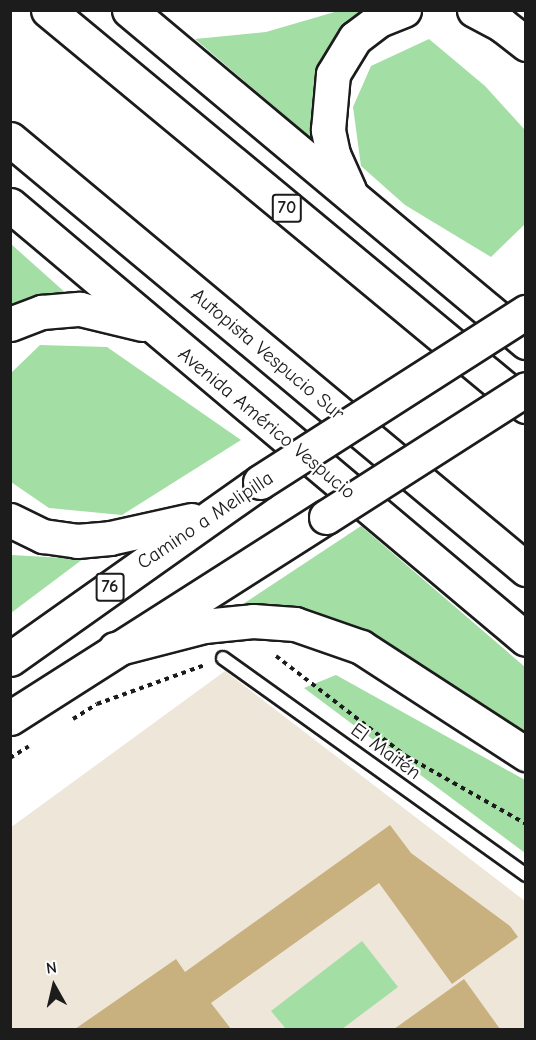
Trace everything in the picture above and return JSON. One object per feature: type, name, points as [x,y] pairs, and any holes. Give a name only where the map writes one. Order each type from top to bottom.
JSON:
[{"type":"main road","name":"70","points":[[48,10],[525,406]]},
{"type":"main road","points":[[129,10],[525,342]]},
{"type":"main road","points":[[355,199],[341,177],[328,130],[333,74],[355,38],[379,20],[404,10]]},
{"type":"main road","points":[[474,10],[502,25],[525,44]]},
{"type":"main road","name":"Autopista Vespucio Sur","points":[[10,139],[525,569]]},
{"type":"main road","name":"Avenida Américo Vespucio","points":[[10,205],[525,639]]},
{"type":"main road","points":[[10,324],[42,312],[80,309],[106,312],[156,330]]},
{"type":"main road","name":"Camino a Melipilla","points":[[10,659],[210,515],[525,312]]},
{"type":"main road","points":[[10,718],[115,650],[171,620],[525,389]]},
{"type":"main road","points":[[10,520],[43,536],[77,541],[110,538],[210,515]]},
{"type":"main road","points":[[115,650],[229,623],[277,622],[314,628],[361,647],[525,754]]},
{"type":"lane","name":"El Maitén","points":[[223,658],[525,875]]},
{"type":"path","points":[[271,652],[406,756],[525,824]]},
{"type":"path","points":[[68,722],[96,704],[223,658]]},
{"type":"path","points":[[10,758],[39,740]]},
{"type":"shaded area","points":[[225,671],[525,901],[525,1029],[11,1029],[10,828]]},
{"type":"green space","points":[[338,11],[384,11],[335,39],[314,81],[317,143],[195,39],[266,32]]},
{"type":"green space","points":[[429,39],[485,86],[525,130],[525,224],[491,257],[405,205],[361,166],[353,107],[371,66]]},
{"type":"green space","points":[[11,244],[68,295],[11,309]]},
{"type":"green space","points":[[40,345],[107,347],[241,440],[122,515],[49,508],[11,482],[11,373]]},
{"type":"green space","points":[[361,526],[525,667],[525,733],[389,647],[240,606]]},
{"type":"green space","points":[[11,555],[83,559],[11,613]]},
{"type":"green space","points":[[336,675],[525,780],[525,853],[304,688]]},
{"type":"green space","points":[[362,941],[398,987],[342,1029],[286,1029],[271,1011]]},
{"type":"building","points":[[390,825],[411,853],[510,926],[518,937],[452,984],[379,883],[211,1003],[231,1029],[75,1029],[176,959],[185,972]]},
{"type":"building","points":[[464,979],[500,1029],[394,1029]]}]
